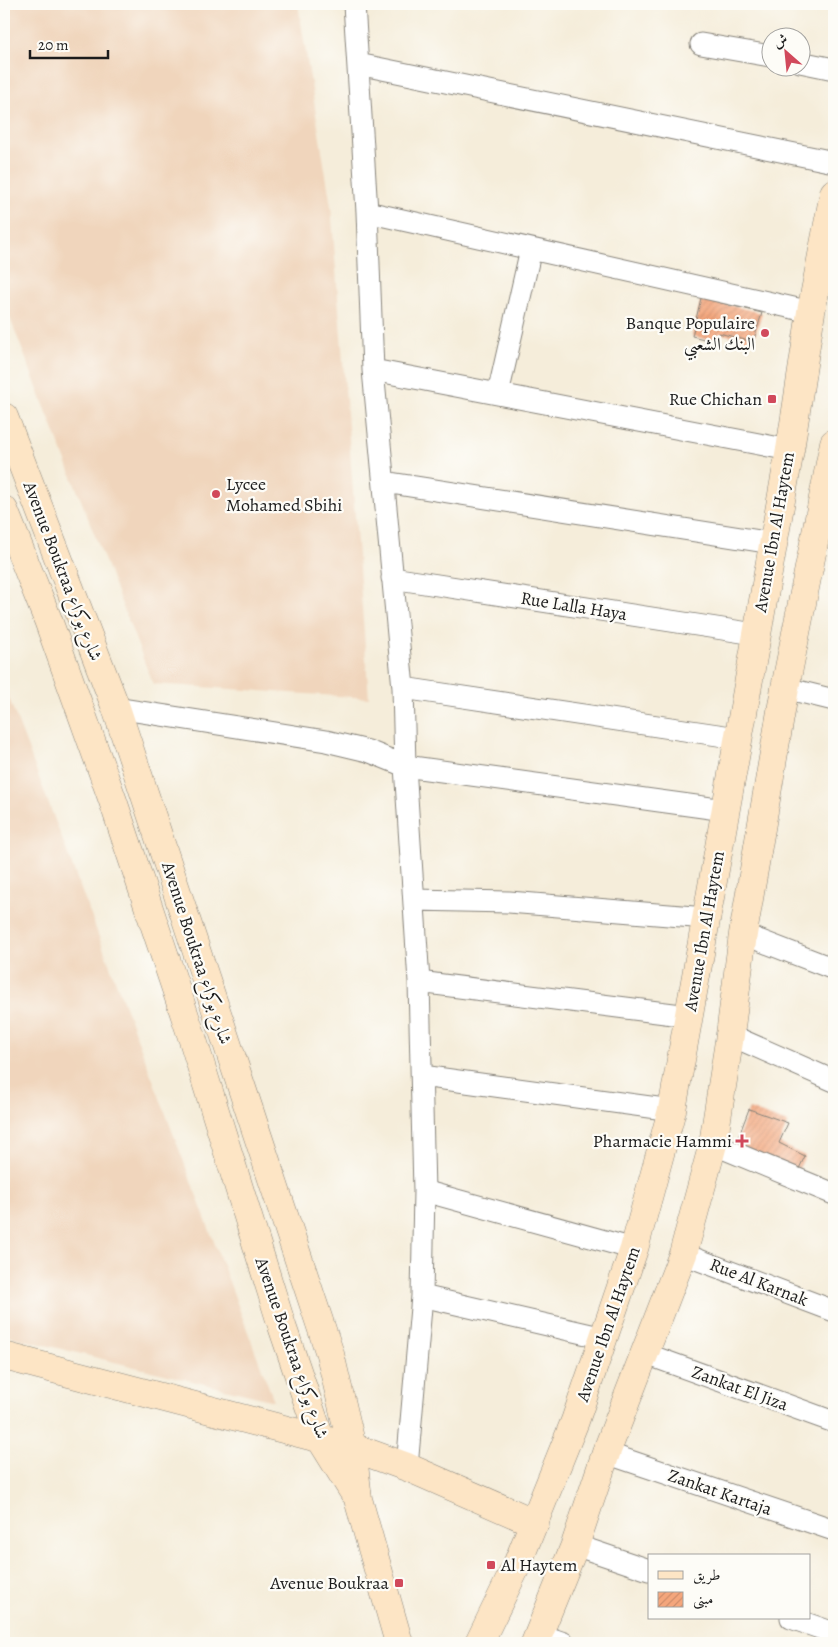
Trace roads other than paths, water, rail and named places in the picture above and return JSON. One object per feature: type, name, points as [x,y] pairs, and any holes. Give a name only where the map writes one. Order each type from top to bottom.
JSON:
[{"type":"street","points":[[354,4],[368,212],[373,370],[403,688],[405,766],[419,982],[424,1191],[422,1296],[407,1467]]},
{"type":"street","points":[[701,44],[760,54]]},
{"type":"street","points":[[358,64],[834,162]]},
{"type":"street","points":[[810,64],[834,69]]},
{"type":"street","name":"Avenue Ibn Al Haytem","points":[[479,1643],[497,1609],[534,1524],[604,1338],[634,1249],[672,1110],[755,634],[790,450],[823,314],[834,193]]},
{"type":"street","points":[[368,212],[823,314]]},
{"type":"street","points":[[498,394],[531,249]]},
{"type":"street","points":[[373,370],[790,450]]},
{"type":"street","name":"Avenue Boukraa شارع بوكراع","points":[[4,417],[116,708],[330,1354],[352,1447],[358,1499],[399,1643]]},
{"type":"street","points":[[564,1643],[536,1639],[575,1545],[606,1453],[646,1354],[683,1254],[713,1144],[743,934],[786,688],[834,443]]},
{"type":"street","points":[[384,482],[773,544]]},
{"type":"street","name":"Avenue Boukraa شارع بوكراع","points":[[4,510],[45,612],[113,801],[192,1037],[282,1326],[320,1438],[358,1499]]},
{"type":"street","name":"Rue Lalla Haya","points":[[392,578],[755,634]]},
{"type":"street","points":[[403,688],[738,738]]},
{"type":"street","points":[[786,688],[834,700]]},
{"type":"street","points":[[116,708],[326,741],[368,751],[405,766],[725,810]]},
{"type":"street","points":[[414,900],[509,902],[706,918]]},
{"type":"street","points":[[743,934],[834,969]]},
{"type":"street","points":[[419,982],[689,1016]]},
{"type":"street","points":[[730,1035],[834,1081]]},
{"type":"street","points":[[422,1076],[672,1110]]},
{"type":"street","points":[[713,1144],[834,1194]]},
{"type":"street","points":[[424,1191],[634,1249]]},
{"type":"street","name":"Rue Al Karnak","points":[[683,1254],[834,1310]]},
{"type":"street","points":[[422,1296],[604,1338]]},
{"type":"street","name":"Zankat El Jiza","points":[[646,1354],[834,1422]]},
{"type":"street","points":[[4,1356],[352,1447],[407,1467],[534,1524]]},
{"type":"street","name":"Zankat Kartaja","points":[[606,1453],[834,1530]]},
{"type":"street","points":[[575,1545],[648,1570]]},
{"type":"street","points":[[797,1620],[834,1633]]},
{"type":"place","name":"Banque Populaire البنك الشعبي","points":[[765,333]]},
{"type":"place","name":"Rue Chichan","points":[[772,399]]},
{"type":"place","name":"Lycee Mohamed Sbihi","points":[[216,494]]},
{"type":"place","name":"Pharmacie Hammi","points":[[742,1141]]},
{"type":"place","name":"Al Haytem","points":[[491,1565]]},
{"type":"place","name":"Avenue Boukraa","points":[[399,1583]]}]
